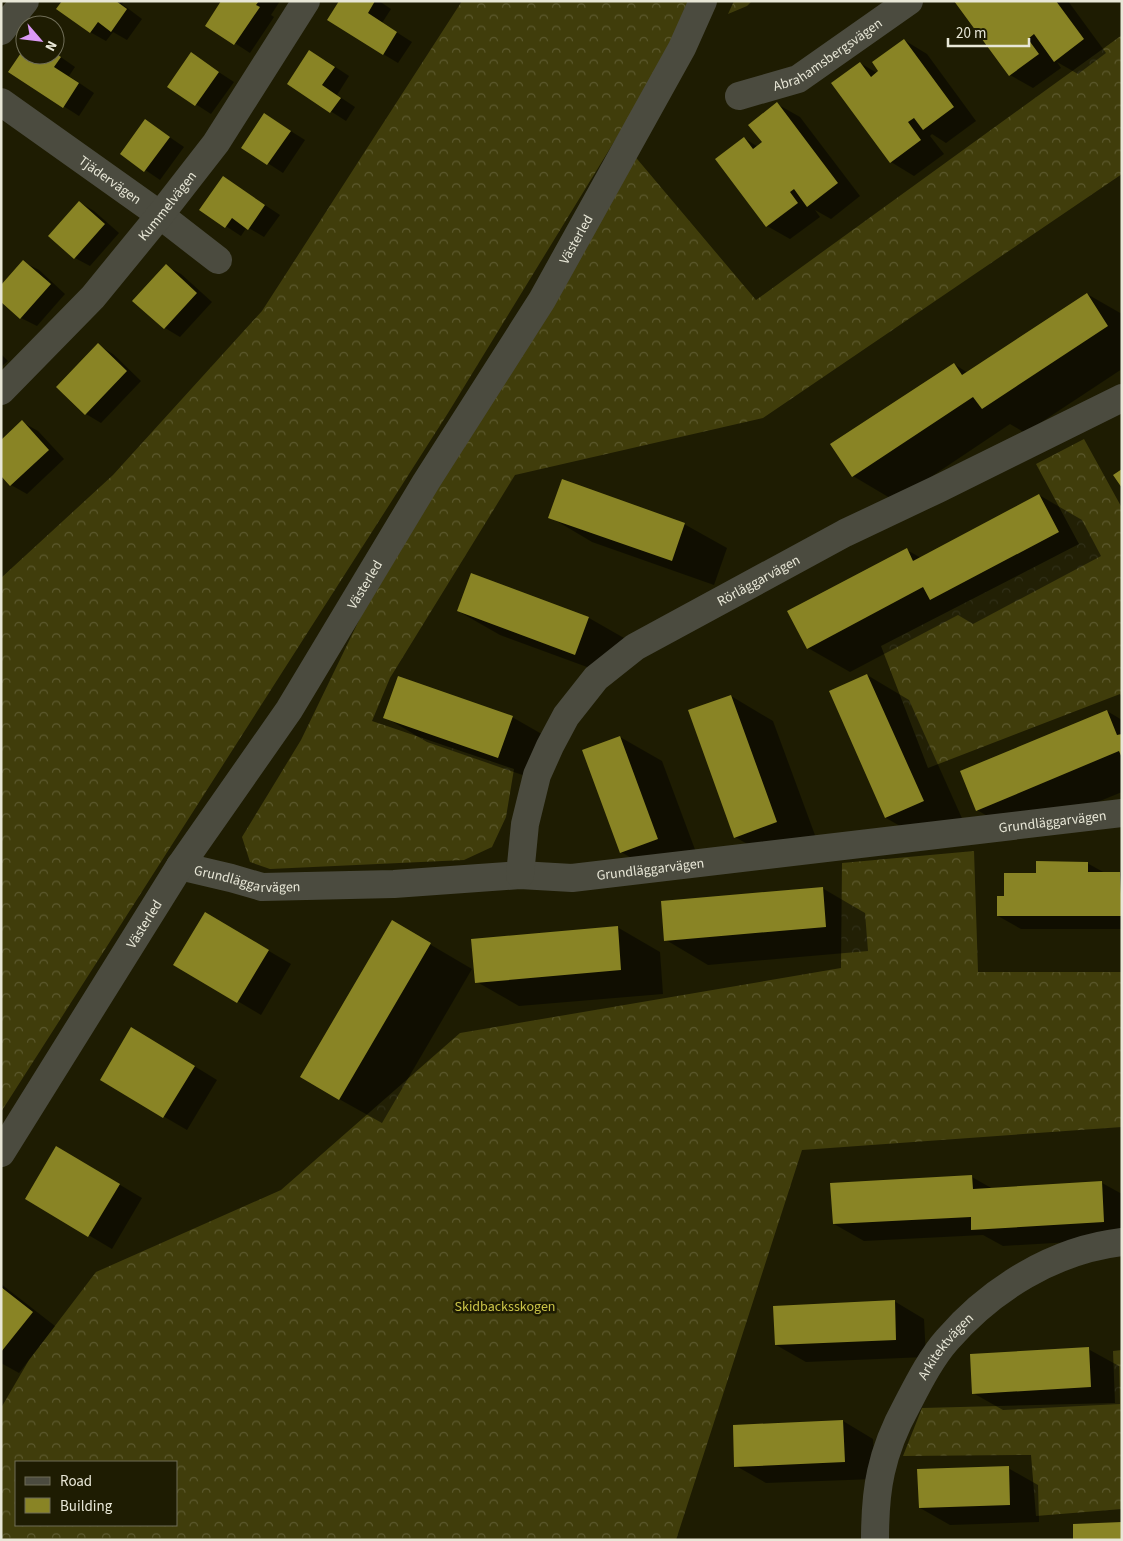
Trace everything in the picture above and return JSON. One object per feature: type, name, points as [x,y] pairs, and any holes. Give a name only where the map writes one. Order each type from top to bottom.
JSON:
[{"type":"street","points":[[1,32],[25,1]]},
{"type":"street","name":"Kummelvägen","points":[[1,391],[93,297],[160,215],[216,143],[306,1]]},
{"type":"street","name":"Västerled","points":[[1,1153],[180,866],[289,710],[426,482],[542,300],[682,48],[703,1]]},
{"type":"street","name":"Abrahamsbergsvägen","points":[[739,96],[798,79],[909,1]]},
{"type":"street","name":"Tjädervägen","points":[[1,102],[160,215],[218,260]]},
{"type":"street","name":"Rörläggarvägen","points":[[520,875],[525,824],[537,775],[550,746],[566,716],[596,678],[634,647],[845,533],[1122,398]]},
{"type":"street","name":"Grundläggarvägen","points":[[180,866],[262,887],[394,884],[520,875],[572,878],[1122,813]]},
{"type":"street","name":"Arkitektvägen","points":[[875,1540],[875,1510],[881,1471],[896,1426],[919,1382],[946,1340],[986,1302],[1023,1275],[1084,1249],[1122,1242]]},
{"type":"green space","points":[[462,1],[689,1],[666,57],[448,413],[1,1112],[1,578],[113,475],[262,311]]},
{"type":"green space","points":[[734,1],[752,1],[747,6],[728,14]]},
{"type":"green space","points":[[1122,35],[1122,174],[763,418],[515,475],[390,678],[372,721],[514,769],[506,817],[492,847],[464,860],[270,869],[250,862],[242,837],[301,740],[426,482],[627,147],[756,300]]},
{"type":"green space","points":[[1084,439],[1122,508],[1122,697],[1120,694],[928,768],[881,646],[1079,544],[1036,464]]},
{"type":"green space","name":"Skidbacksskogen","points":[[974,851],[978,972],[1122,972],[1122,1127],[802,1150],[676,1540],[1,1540],[1,1408],[29,1360],[96,1272],[281,1190],[460,1033],[841,968],[842,863]]},
{"type":"green space","points":[[1122,1350],[1122,1509],[1036,1516],[1031,1455],[903,1456],[922,1408],[1115,1403],[1113,1351]]},
{"type":"building","points":[[62,1],[116,1],[127,9],[111,32],[98,22],[90,33],[56,9]]},
{"type":"building","points":[[221,1],[259,1],[256,5],[260,7],[234,45],[205,26]]},
{"type":"building","points":[[339,1],[375,1],[368,13],[397,32],[383,55],[327,20]]},
{"type":"building","points":[[954,1],[1056,1],[1084,39],[1054,62],[1034,34],[1028,39],[1039,54],[1009,76]]},
{"type":"building","points":[[904,39],[954,107],[923,130],[914,118],[908,122],[921,140],[890,163],[831,83],[860,62],[871,77],[878,71],[872,62]]},
{"type":"building","points":[[309,50],[335,67],[322,85],[341,98],[330,113],[287,84]]},
{"type":"building","points":[[191,52],[219,72],[195,106],[167,87]]},
{"type":"building","points":[[15,62],[15,65],[55,65],[54,67],[79,83],[63,108],[8,72]]},
{"type":"building","points":[[777,102],[838,183],[807,207],[794,189],[790,192],[798,203],[766,227],[715,159],[744,137],[753,149],[762,142],[748,125]]},
{"type":"building","points":[[264,113],[291,131],[267,165],[241,148]]},
{"type":"building","points":[[145,119],[170,137],[144,172],[120,154]]},
{"type":"building","points":[[223,176],[265,205],[248,230],[232,218],[225,228],[199,210]]},
{"type":"building","points":[[79,201],[105,224],[74,259],[48,236]]},
{"type":"building","points":[[23,260],[51,284],[20,319],[1,302],[1,285]]},
{"type":"building","points":[[166,264],[197,293],[164,329],[132,301]]},
{"type":"building","points":[[1087,293],[1108,326],[982,409],[973,397],[852,477],[830,444],[954,363],[962,375]]},
{"type":"building","points":[[98,343],[127,371],[85,415],[56,387]]},
{"type":"building","points":[[22,420],[49,450],[10,486],[1,476],[1,440]]},
{"type":"building","points":[[1122,469],[1122,488],[1113,475]]},
{"type":"building","points":[[562,479],[685,523],[672,561],[548,518]]},
{"type":"building","points":[[1039,494],[1059,532],[930,600],[923,587],[807,649],[787,611],[907,548],[913,561]]},
{"type":"building","points":[[471,573],[589,617],[575,655],[457,611]]},
{"type":"building","points":[[867,674],[924,801],[885,818],[829,691]]},
{"type":"building","points":[[398,676],[513,716],[498,758],[383,718]]},
{"type":"building","points":[[731,695],[777,822],[734,838],[688,710]]},
{"type":"building","points":[[1107,710],[1117,735],[1122,734],[1122,758],[1119,751],[976,811],[960,771]]},
{"type":"building","points":[[620,736],[658,839],[620,853],[582,750]]},
{"type":"building","points":[[1036,861],[1088,862],[1088,872],[1120,872],[1122,916],[997,916],[997,896],[1004,896],[1004,873],[1036,873]]},
{"type":"building","points":[[823,887],[826,927],[664,941],[661,901]]},
{"type":"building","points":[[205,912],[269,950],[237,1003],[173,965]]},
{"type":"building","points":[[392,920],[431,943],[339,1100],[300,1077]]},
{"type":"building","points":[[618,926],[621,970],[475,983],[471,939]]},
{"type":"building","points":[[131,1027],[195,1066],[163,1118],[100,1080]]},
{"type":"building","points":[[56,1146],[120,1184],[88,1237],[25,1199]]},
{"type":"building","points":[[972,1175],[973,1189],[1102,1181],[1104,1222],[971,1230],[971,1217],[833,1224],[830,1183]]},
{"type":"building","points":[[1,1287],[33,1312],[1,1352]]},
{"type":"building","points":[[895,1300],[896,1340],[775,1345],[773,1306]]},
{"type":"building","points":[[1089,1347],[1091,1387],[972,1394],[970,1354]]},
{"type":"building","points":[[843,1420],[845,1462],[734,1467],[733,1425]]},
{"type":"building","points":[[1009,1466],[1010,1505],[919,1508],[917,1469]]},
{"type":"building","points":[[1122,1522],[1122,1540],[1073,1540],[1073,1524]]}]
